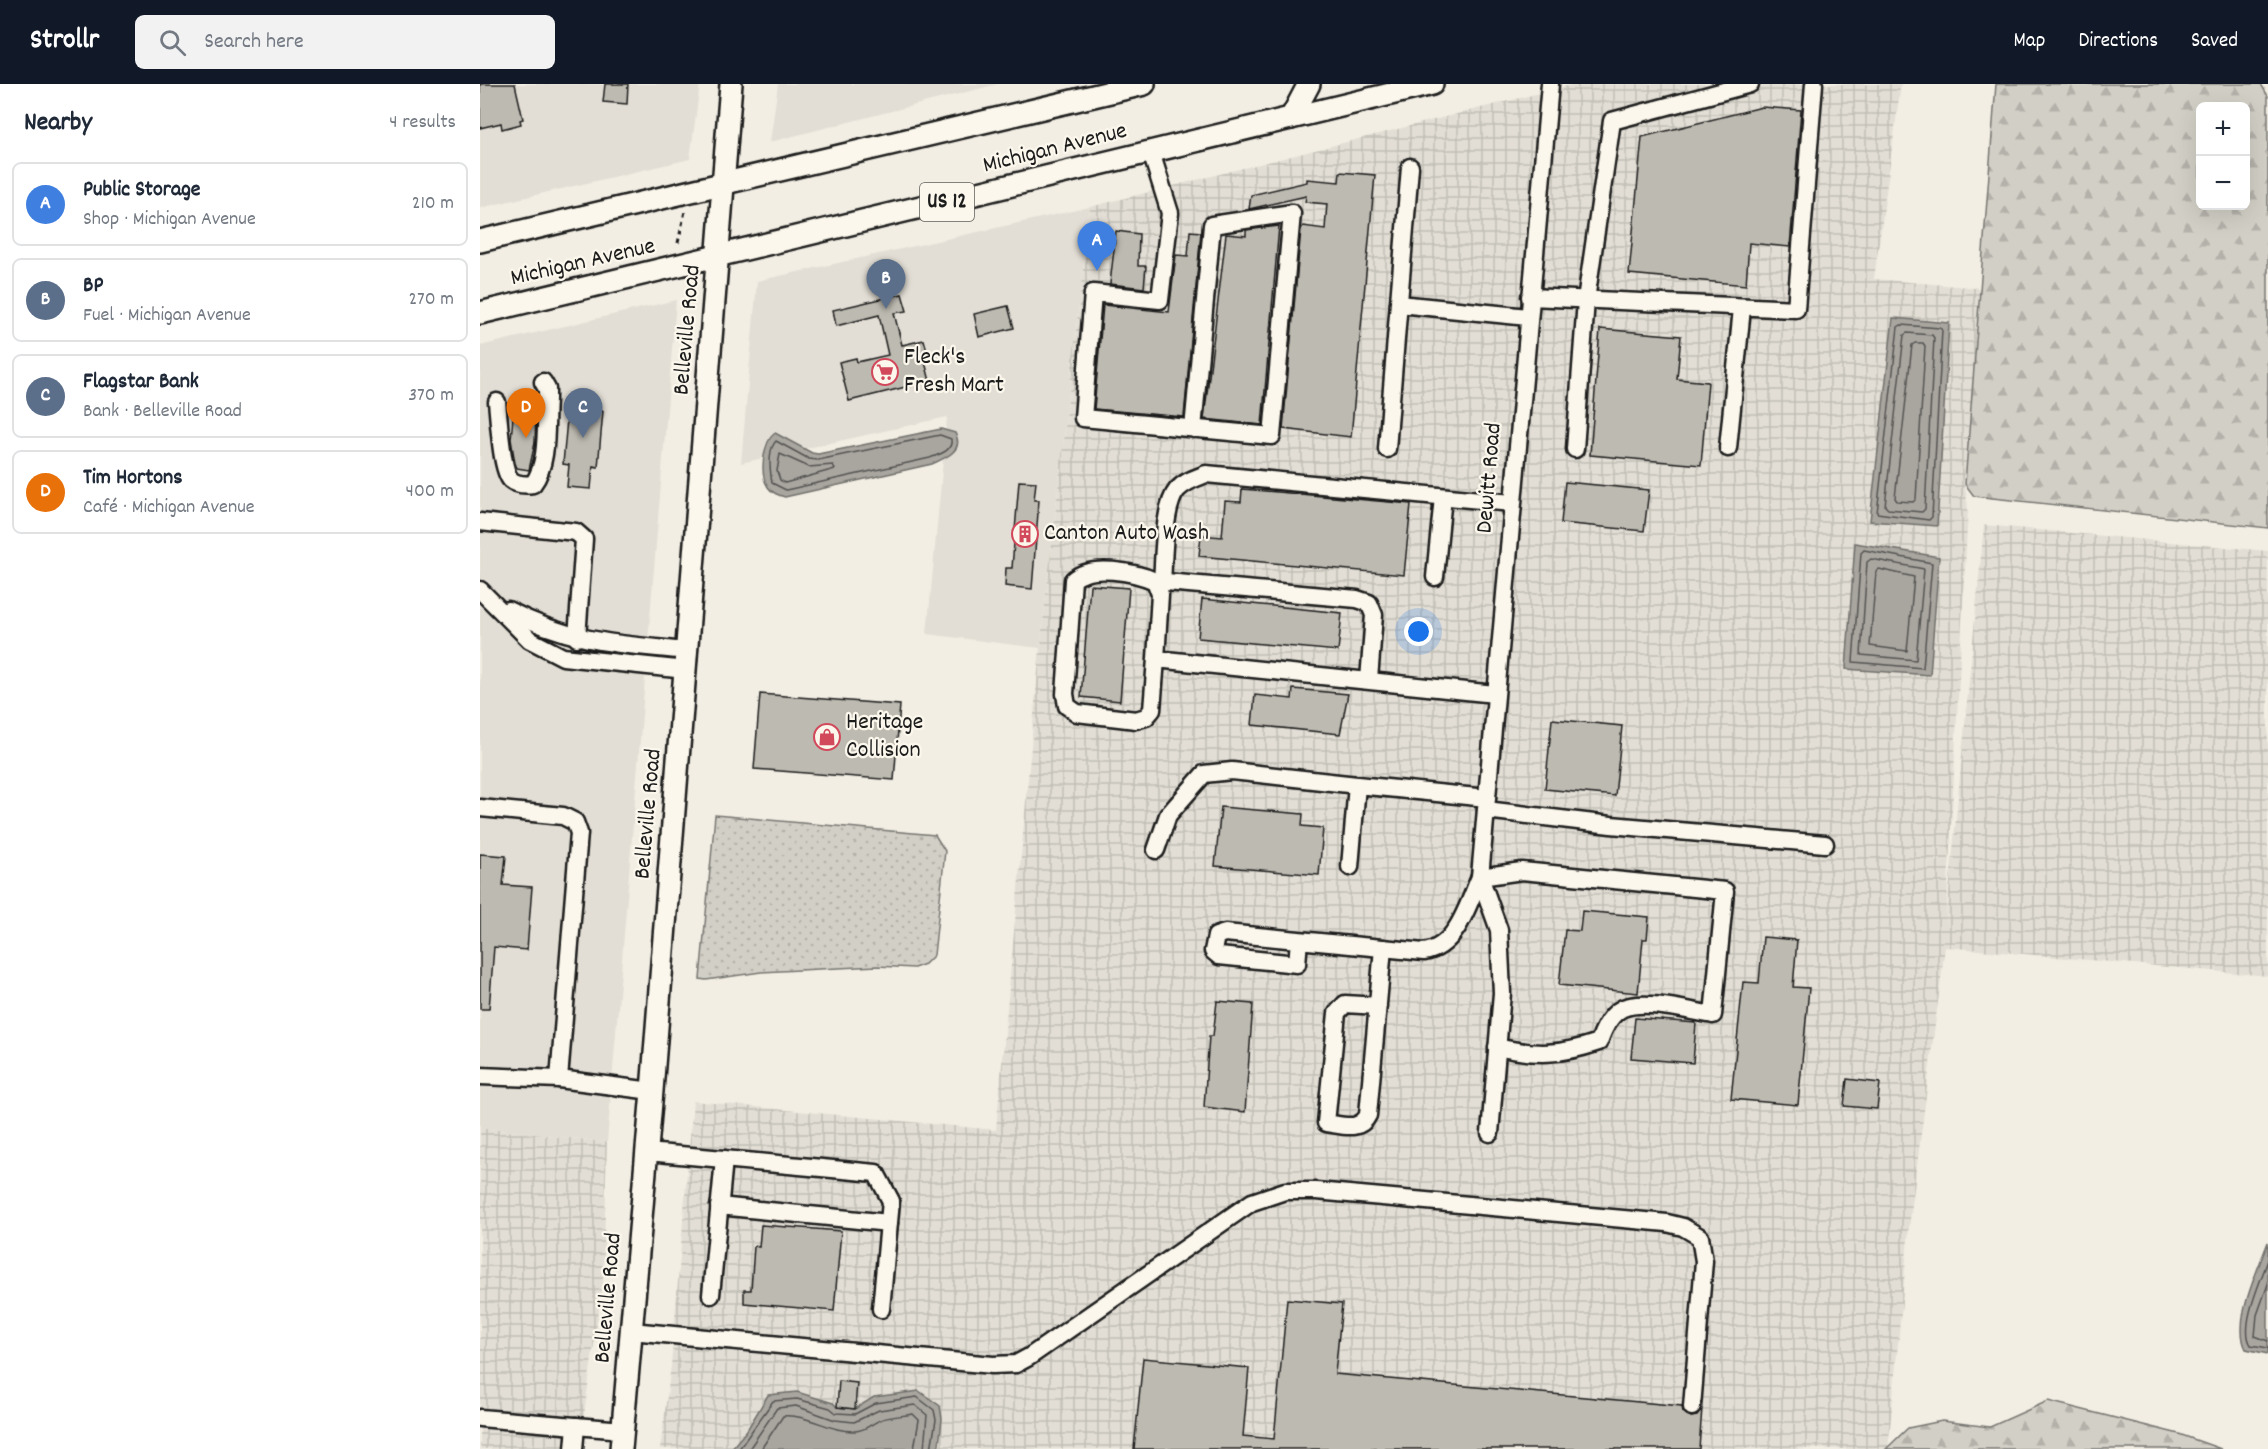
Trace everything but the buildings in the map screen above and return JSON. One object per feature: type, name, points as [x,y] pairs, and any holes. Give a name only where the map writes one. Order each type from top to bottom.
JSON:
[{"type":"main road","name":"Belleville Road","points":[[622,1439],[687,660],[731,84]]},
{"type":"main road","name":"Michigan Avenue","points":[[480,241],[724,183],[1094,90],[1144,84]]},
{"type":"main road","points":[[1291,118],[1309,84]]},
{"type":"main road","name":"Michigan Avenue","points":[[480,313],[1432,84]]},
{"type":"street","name":"Dewitt Road","points":[[1480,877],[1550,84]]},
{"type":"street","points":[[1575,449],[1586,300],[1612,121],[1750,84]]},
{"type":"street","points":[[1530,297],[1790,311],[1796,309],[1814,84]]},
{"type":"street","points":[[1151,152],[1170,213],[1160,300],[1093,293],[1083,418],[1193,429],[1272,436],[1292,213],[1212,225],[1193,429]]},
{"type":"street","points":[[1387,449],[1410,167]]},
{"type":"street","points":[[1399,304],[1528,317]]},
{"type":"street","points":[[1728,448],[1742,308]]},
{"type":"street","points":[[497,402],[505,470],[512,480],[524,485],[533,484],[539,477],[542,465],[547,400],[547,389],[543,382]]},
{"type":"street","points":[[1369,680],[1374,615],[1369,603],[1357,599],[1159,582],[1143,576],[1094,571],[1081,572],[1073,580],[1066,706],[1077,713],[1136,720],[1146,717],[1152,710],[1159,582],[1168,512],[1173,496],[1179,488],[1192,479],[1206,474],[1512,503]]},
{"type":"street","points":[[1435,577],[1443,496]]},
{"type":"street","points":[[480,522],[576,532],[584,539],[577,638]]},
{"type":"street","points":[[480,590],[499,606],[530,640],[562,657],[687,660]]},
{"type":"street","points":[[499,606],[545,629],[577,638],[687,660]]},
{"type":"street","points":[[1156,659],[1495,694]]},
{"type":"street","points":[[1156,850],[1168,814],[1204,774],[1233,771],[1357,784],[1611,825],[1825,844]]},
{"type":"street","points":[[1350,867],[1357,784]]},
{"type":"street","points":[[480,808],[563,816],[575,822],[579,833],[559,1079]]},
{"type":"street","points":[[1480,877],[1522,871],[1725,891],[1713,1015],[1651,1006],[1622,1008],[1606,1024],[1599,1042],[1567,1053],[1526,1054],[1497,1047]]},
{"type":"street","points":[[1299,940],[1297,964],[1219,956],[1214,951],[1213,944],[1216,936],[1225,933],[1299,940],[1383,948],[1424,952],[1436,950],[1445,944],[1460,923],[1480,877]]},
{"type":"street","points":[[1480,877],[1499,930],[1502,993],[1490,1133]]},
{"type":"street","points":[[1378,1006],[1345,1004],[1337,1013],[1326,1123],[1358,1126],[1364,1123],[1368,1115],[1378,1006],[1383,948]]},
{"type":"street","points":[[480,1076],[559,1079],[652,1091]]},
{"type":"street","points":[[647,1152],[876,1173],[891,1200],[881,1309]]},
{"type":"street","points":[[711,1295],[724,1159]]},
{"type":"street","points":[[632,1331],[993,1365],[1016,1364],[1252,1202],[1285,1191],[1316,1191],[1667,1223],[1692,1231],[1700,1237],[1704,1261],[1692,1407]]},
{"type":"street","points":[[719,1206],[889,1223]]},
{"type":"street","points":[[480,1418],[576,1426],[622,1439]]},
{"type":"street","points":[[574,1449],[576,1426]]},
{"type":"path","points":[[678,243],[685,211]]},
{"type":"shaded area","points":[[480,84],[700,84],[690,159],[480,208]]},
{"type":"shaded area","points":[[778,84],[998,84],[770,142]]},
{"type":"shaded area","points":[[1575,84],[1901,84],[1874,279],[1980,288],[1965,484],[1968,510],[1946,923],[1984,525],[2268,551],[2268,976],[1945,947],[1909,1228],[1888,1449],[660,1449],[671,1366],[693,1101],[996,1130],[1040,648],[1090,207]]},
{"type":"shaded area","points":[[1090,207],[1040,648],[927,634],[947,417],[741,463],[757,281]]},
{"type":"shaded area","points":[[676,300],[607,1142],[480,1128],[480,346]]},
{"type":"shaded area","points":[[480,1128],[607,1142],[603,1282],[579,1449],[480,1449]]},
{"type":"green space","points":[[1996,84],[2261,84],[2268,96],[2268,528],[1974,496],[1965,484]]},
{"type":"green space","points":[[715,815],[935,835],[945,851],[934,955],[925,964],[914,968],[877,966],[761,972],[700,979]]},
{"type":"green space","points":[[2048,1401],[2179,1434],[2221,1449],[1886,1449],[1908,1428],[1942,1421],[1990,1427]]},
{"type":"water","points":[[1893,318],[1949,323],[1937,526],[1870,521]]},
{"type":"water","points":[[941,429],[955,433],[956,449],[932,464],[785,497],[771,491],[765,481],[763,467],[765,451],[775,433],[818,454]]},
{"type":"water","points":[[1855,543],[1939,557],[1930,675],[1846,669]]},
{"type":"water","points":[[2268,1242],[2268,1354],[2246,1349],[2242,1325],[2248,1296]]},
{"type":"water","points":[[919,1391],[940,1406],[942,1419],[939,1445],[935,1449],[731,1449],[747,1430],[768,1395],[797,1392],[833,1403],[837,1407],[855,1409],[874,1397]]},
{"type":"place","name":"Public Storage","points":[[1097,271]]},
{"type":"place","name":"BP","points":[[886,309]]},
{"type":"place","name":"Fleck's Fresh Mart","points":[[885,372]]},
{"type":"place","name":"Tim Hortons","points":[[526,438]]},
{"type":"place","name":"Flagstar Bank","points":[[583,438]]},
{"type":"place","name":"Canton Auto Wash","points":[[1025,534]]},
{"type":"place","name":"Heritage Collision","points":[[827,737]]}]
